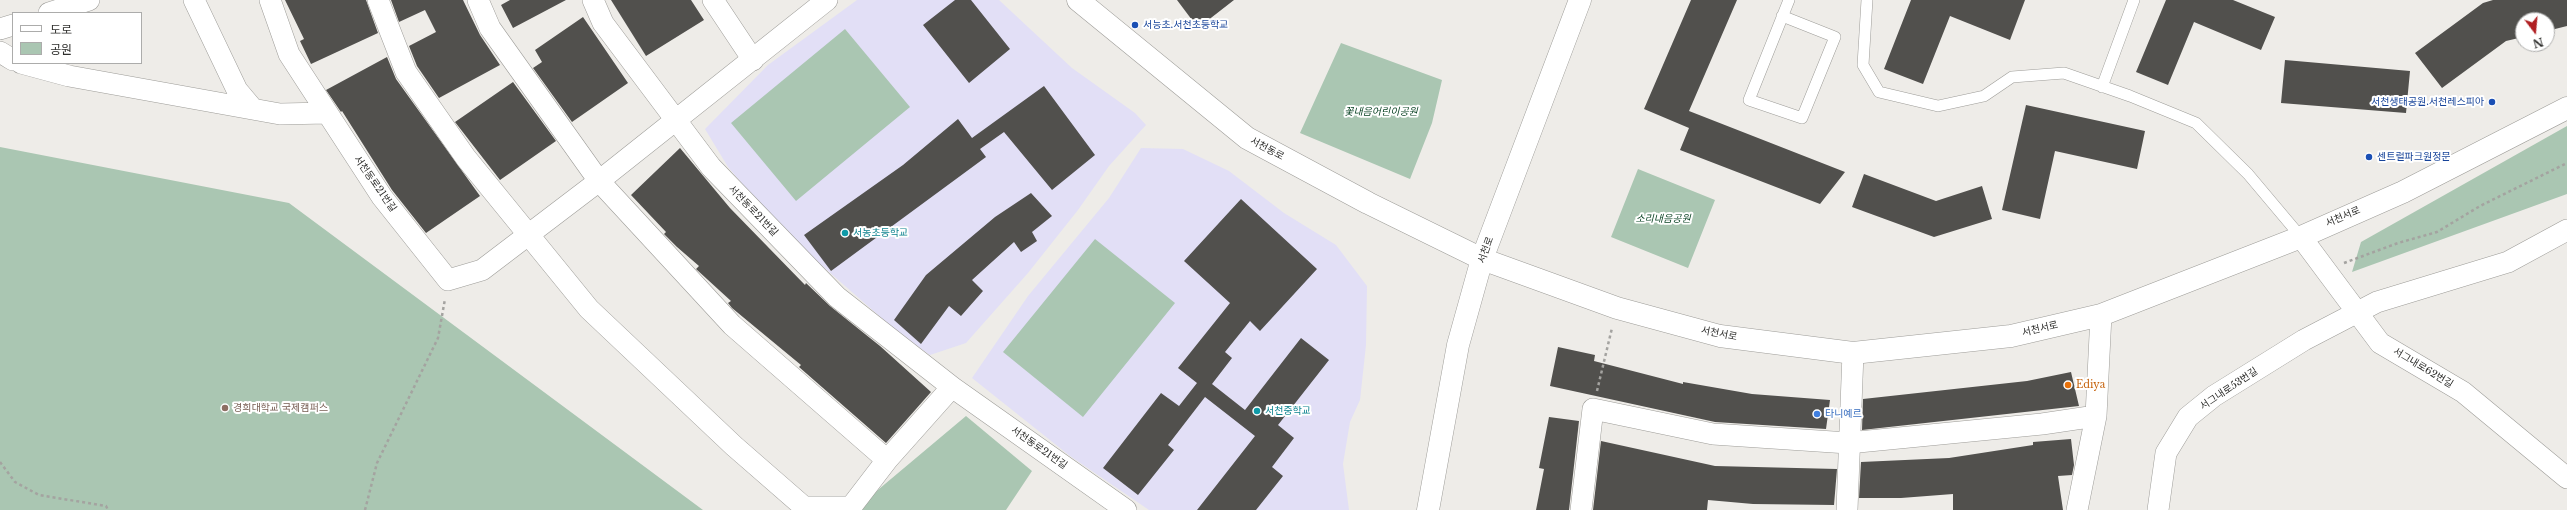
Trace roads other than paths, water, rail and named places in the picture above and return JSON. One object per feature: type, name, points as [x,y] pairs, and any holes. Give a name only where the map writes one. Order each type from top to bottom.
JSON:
[{"type":"street","points":[[52,12],[89,0]]},
{"type":"street","points":[[194,0],[237,90],[253,109]]},
{"type":"street","name":"서천동로21번길","points":[[270,0],[289,54],[382,197],[448,280],[482,270],[528,235]]},
{"type":"street","points":[[378,0],[406,72],[466,158],[589,309],[734,446],[804,507],[851,507],[887,460],[952,387]]},
{"type":"street","points":[[478,0],[490,28],[599,181],[732,325],[887,460]]},
{"type":"street","name":"서천동로21번길","points":[[593,0],[603,23],[711,167],[837,297],[952,387],[1126,510]]},
{"type":"street","points":[[713,0],[753,60]]},
{"type":"street","points":[[528,235],[753,60],[827,0]]},
{"type":"street","name":"서천동로","points":[[1078,0],[1247,138],[1368,203],[1482,259]]},
{"type":"street","name":"서천로","points":[[1428,510],[1458,345],[1482,259],[1580,0]]},
{"type":"street","points":[[0,29],[12,25]]},
{"type":"street","points":[[0,52],[12,59]]},
{"type":"street","points":[[25,64],[70,76],[280,114],[327,113]]},
{"type":"street","name":"서천서로","points":[[1482,259],[1617,308],[1720,336],[1853,353],[2011,336],[2101,315],[2301,237],[2403,192],[2567,108]]},
{"type":"street","name":"서그내로53번길","points":[[2158,510],[2166,453],[2188,417],[2214,396],[2304,340],[2377,302],[2508,262],[2567,230]]},
{"type":"street","name":"서그내로62번길","points":[[2301,237],[2324,270],[2380,343],[2463,392],[2567,478]]},
{"type":"street","points":[[2077,510],[2096,416],[2101,315]]},
{"type":"street","points":[[1847,510],[1848,443],[1853,353]]},
{"type":"street","points":[[1582,510],[1593,409],[1713,434],[1848,443],[2042,424],[2096,416]]},
{"type":"lane","points":[[1782,16],[1835,37],[1802,118],[1749,100],[1782,16],[1789,0]]},
{"type":"lane","points":[[1867,0],[1863,65],[1879,92],[1938,106],[1984,96],[2012,77],[2064,73],[2196,123],[2248,174],[2301,237]]},
{"type":"lane","points":[[2102,87],[2134,0]]},
{"type":"place","name":"서능초.서천초등학교","points":[[1135,25]]},
{"type":"place","name":"서천생태공원.서천레스피아","points":[[2492,102]]},
{"type":"place","name":"센트럴파크원정문","points":[[2369,157]]},
{"type":"place","name":"서농초등학교","points":[[845,233]]},
{"type":"place","name":"Ediya","points":[[2068,385]]},
{"type":"place","name":"경희대학교 국제캠퍼스","points":[[225,408]]},
{"type":"place","name":"서천중학교","points":[[1257,411]]},
{"type":"place","name":"타니예르","points":[[1817,414]]},
{"type":"park label","name":"꽃내음어린이공원","points":[[1381,112]]},
{"type":"park label","name":"소리내음공원","points":[[1663,219]]}]
